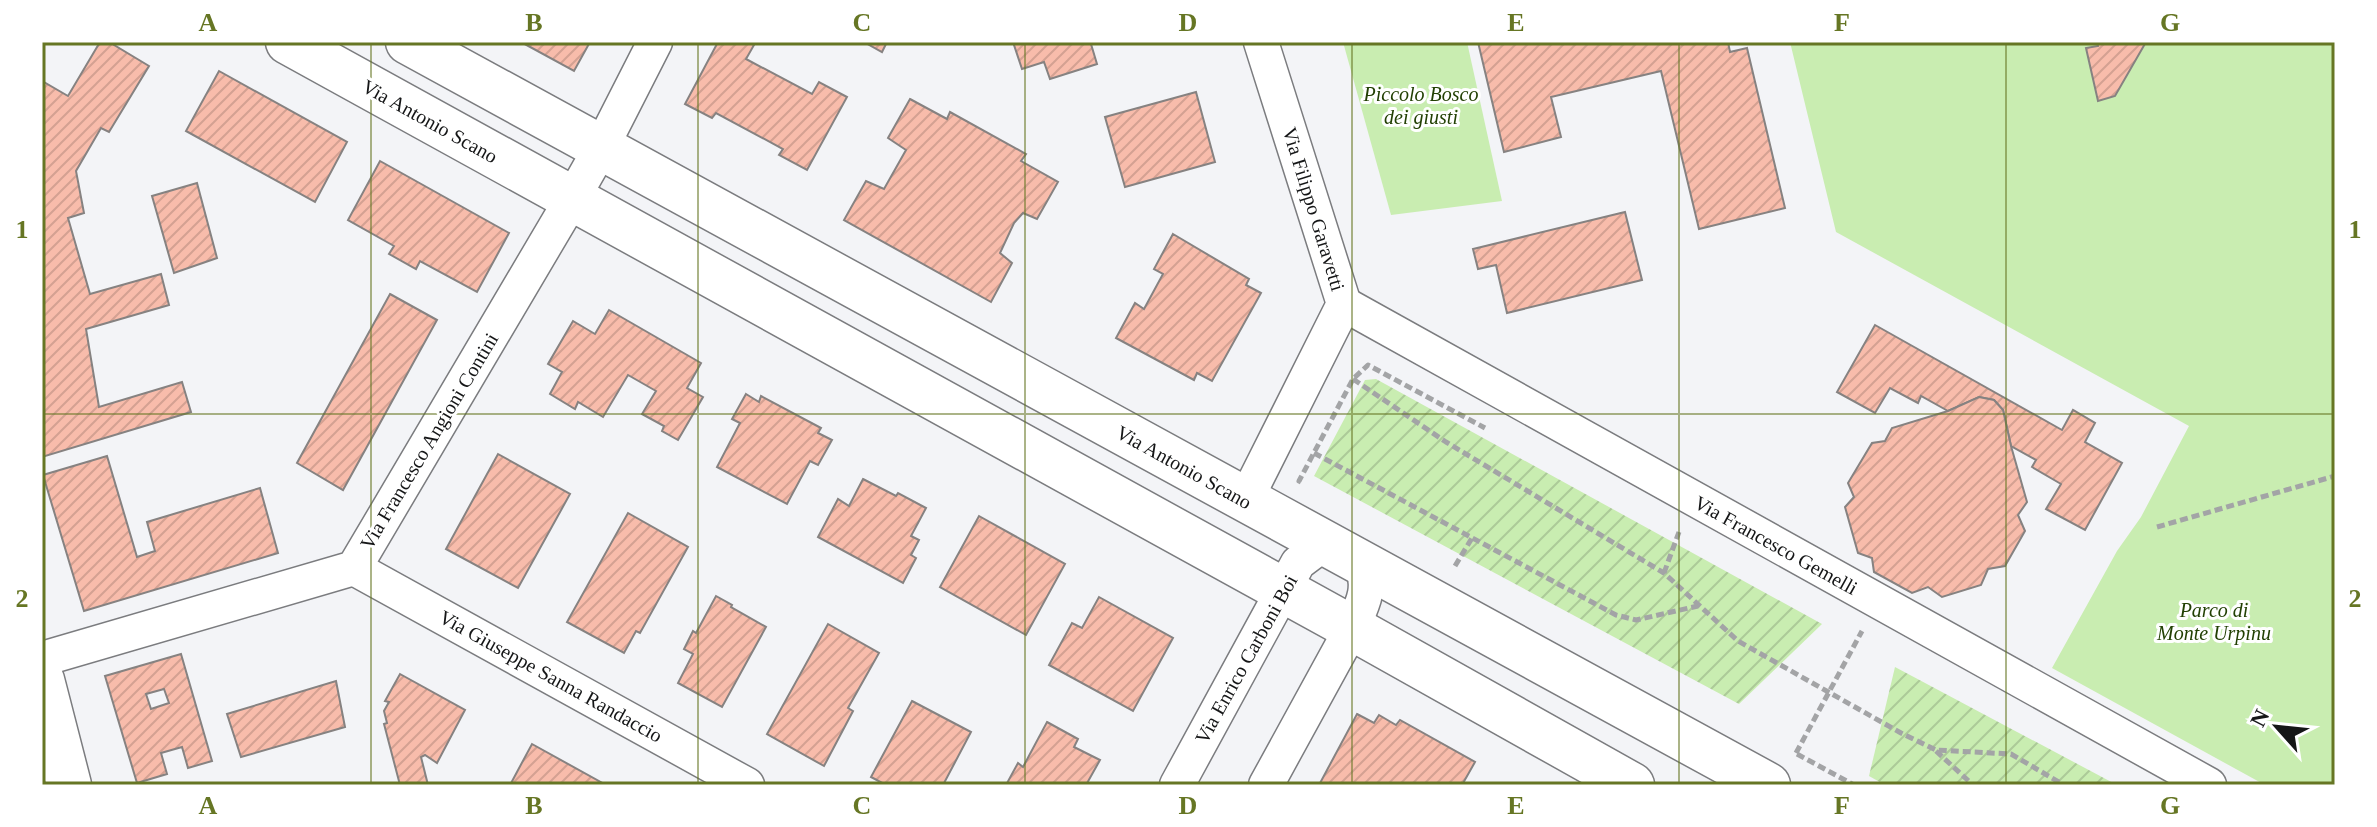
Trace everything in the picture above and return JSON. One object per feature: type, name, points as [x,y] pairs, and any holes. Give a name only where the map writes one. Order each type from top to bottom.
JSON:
[{"type":"street","name":"Via Antonio Scano","points":[[288,42],[1632,785]]},
{"type":"street","name":"Via Antonio Scano","points":[[408,42],[1768,785]]},
{"type":"street","points":[[572,199],[655,42]]},
{"type":"street","name":"Via Filippo Garavetti","points":[[1245,501],[1344,304],[1261,42]]},
{"type":"street","name":"Via Francesco Angioni Contini","points":[[42,659],[354,568],[572,199]]},
{"type":"street","name":"Via Francesco Gemelli","points":[[1344,304],[2209,785]]},
{"type":"street","name":"Via Enrico Carboni Boi","points":[[1177,785],[1298,563],[1314,551],[1345,554]]},
{"type":"street","points":[[1266,785],[1363,603],[1368,580],[1345,554]]},
{"type":"street","name":"Via Giuseppe Sanna Randaccio","points":[[354,568],[747,785]]},
{"type":"street","points":[[42,680],[69,785]]},
{"type":"path","points":[[1299,481],[1353,379],[1368,365],[1490,430]]},
{"type":"path","points":[[1353,379],[1446,442],[1664,573],[1738,641],[1936,750],[1973,785]]},
{"type":"path","points":[[1314,453],[1616,615],[1636,620],[1699,606]]},
{"type":"path","points":[[2157,527],[2335,476]]},
{"type":"path","points":[[1666,525],[1692,539]]},
{"type":"path","points":[[1664,573],[1679,532]]},
{"type":"path","points":[[1455,566],[1472,538]]},
{"type":"path","points":[[1796,753],[1863,630],[1850,623]]},
{"type":"path","points":[[1936,750],[2011,754],[2064,785]]},
{"type":"green space","name":"Piccolo Bosco dei giusti","points":[[1343,42],[1467,42],[1502,201],[1391,215]]},
{"type":"green space","name":"Parco di Monte Urpinu","points":[[1790,42],[2335,42],[2335,785],[2265,785],[2052,668],[2117,551],[2141,517],[2189,426],[1836,232]]},
{"type":"green space","points":[[1376,379],[1822,624],[1739,704],[1314,476],[1365,380]]},
{"type":"green space","points":[[1895,667],[2117,785],[1885,785],[1869,776]]},
{"type":"building","points":[[100,42],[109,42],[149,66],[109,132],[101,128],[76,171],[84,213],[68,218],[90,294],[161,274],[169,305],[86,329],[99,407],[182,382],[191,412],[42,457],[42,81],[68,96]]},
{"type":"building","points":[[521,42],[590,42],[574,71]]},
{"type":"building","points":[[718,42],[748,42],[754,45],[746,59],[812,94],[819,82],[847,97],[807,170],[779,155],[783,149],[716,113],[712,118],[685,104]]},
{"type":"building","points":[[864,42],[887,42],[882,52]]},
{"type":"building","points":[[1013,42],[1096,42],[1091,44],[1097,64],[1050,79],[1044,62],[1022,69]]},
{"type":"building","points":[[1478,42],[1728,42],[1730,52],[1747,48],[1785,208],[1699,229],[1661,71],[1551,97],[1561,137],[1504,152]]},
{"type":"building","points":[[2097,42],[2146,42],[2115,96],[2098,101],[2086,48],[2098,46]]},
{"type":"building","points":[[219,71],[347,142],[315,202],[186,131]]},
{"type":"building","points":[[1196,92],[1215,162],[1125,187],[1105,117]]},
{"type":"building","points":[[910,99],[947,119],[950,112],[1026,154],[1021,161],[1058,182],[1037,219],[1023,213],[1014,223],[1000,253],[1012,263],[991,302],[844,220],[866,181],[884,189],[906,150],[888,138]]},
{"type":"building","points":[[380,161],[509,233],[477,292],[420,261],[416,269],[389,254],[394,246],[348,220]]},
{"type":"building","points":[[197,183],[217,258],[174,273],[152,196]]},
{"type":"building","points":[[1625,212],[1642,280],[1507,313],[1496,265],[1478,269],[1473,249]]},
{"type":"building","points":[[1173,234],[1249,279],[1246,285],[1261,293],[1212,381],[1197,373],[1194,380],[1116,338],[1135,303],[1144,309],[1163,274],[1154,269]]},
{"type":"building","points":[[390,294],[437,320],[343,490],[297,463]]},
{"type":"building","points":[[609,310],[701,363],[687,388],[703,397],[678,440],[662,431],[664,426],[642,414],[656,391],[628,375],[603,417],[578,402],[575,409],[550,394],[562,372],[548,364],[573,321],[595,334]]},
{"type":"building","points":[[1875,325],[2062,430],[2073,410],[2095,423],[2085,442],[2122,463],[2085,530],[2046,509],[2061,484],[2032,467],[2036,460],[2011,446],[2003,410],[1994,400],[1979,397],[1948,411],[1921,396],[1918,403],[1890,388],[1875,413],[1837,392]]},
{"type":"building","points":[[746,394],[759,402],[761,396],[821,428],[818,433],[832,440],[818,465],[810,461],[787,504],[717,467],[740,423],[732,419]]},
{"type":"building","points":[[1979,397],[1994,400],[2003,410],[2027,502],[2018,515],[2025,531],[2005,566],[1988,569],[1981,585],[1942,597],[1928,587],[1912,593],[1874,572],[1872,558],[1858,553],[1845,507],[1854,497],[1848,483],[1872,443],[1885,441],[1892,428],[1948,411]]},
{"type":"building","points":[[498,454],[570,494],[518,588],[446,549]]},
{"type":"building","points":[[107,456],[137,557],[155,551],[147,522],[260,488],[278,553],[84,611],[43,475]]},
{"type":"building","points":[[863,479],[926,508],[911,536],[919,540],[911,555],[916,558],[903,583],[818,537],[838,499],[849,506]]},
{"type":"building","points":[[628,513],[688,547],[640,633],[636,631],[624,653],[567,622]]},
{"type":"building","points":[[979,516],[1065,564],[1026,635],[940,587]]},
{"type":"building","points":[[716,596],[766,627],[722,707],[678,683],[693,654],[684,649]]},
{"type":"building","points":[[1099,597],[1173,638],[1133,711],[1049,665],[1072,623],[1082,628]]},
{"type":"building","points":[[828,624],[879,653],[848,708],[853,711],[824,766],[767,734]]},
{"type":"building","points":[[181,654],[212,761],[188,768],[182,747],[161,753],[167,774],[137,783],[105,676]],"holes":[[[164,689],[169,703],[151,709],[146,694]]]},
{"type":"building","points":[[400,674],[465,710],[437,763],[425,755],[421,757],[428,785],[400,785],[384,724],[387,723],[384,711],[389,702],[385,701]]},
{"type":"building","points":[[336,681],[345,727],[241,757],[227,714]]},
{"type":"building","points":[[912,701],[971,732],[943,785],[886,785],[871,777]]},
{"type":"building","points":[[1357,714],[1374,723],[1379,715],[1396,725],[1400,720],[1475,762],[1462,785],[1319,785]]},
{"type":"building","points":[[1047,722],[1078,739],[1074,747],[1100,760],[1086,785],[1006,785],[1018,763],[1023,767]]},
{"type":"building","points":[[532,744],[606,785],[510,785]]}]
